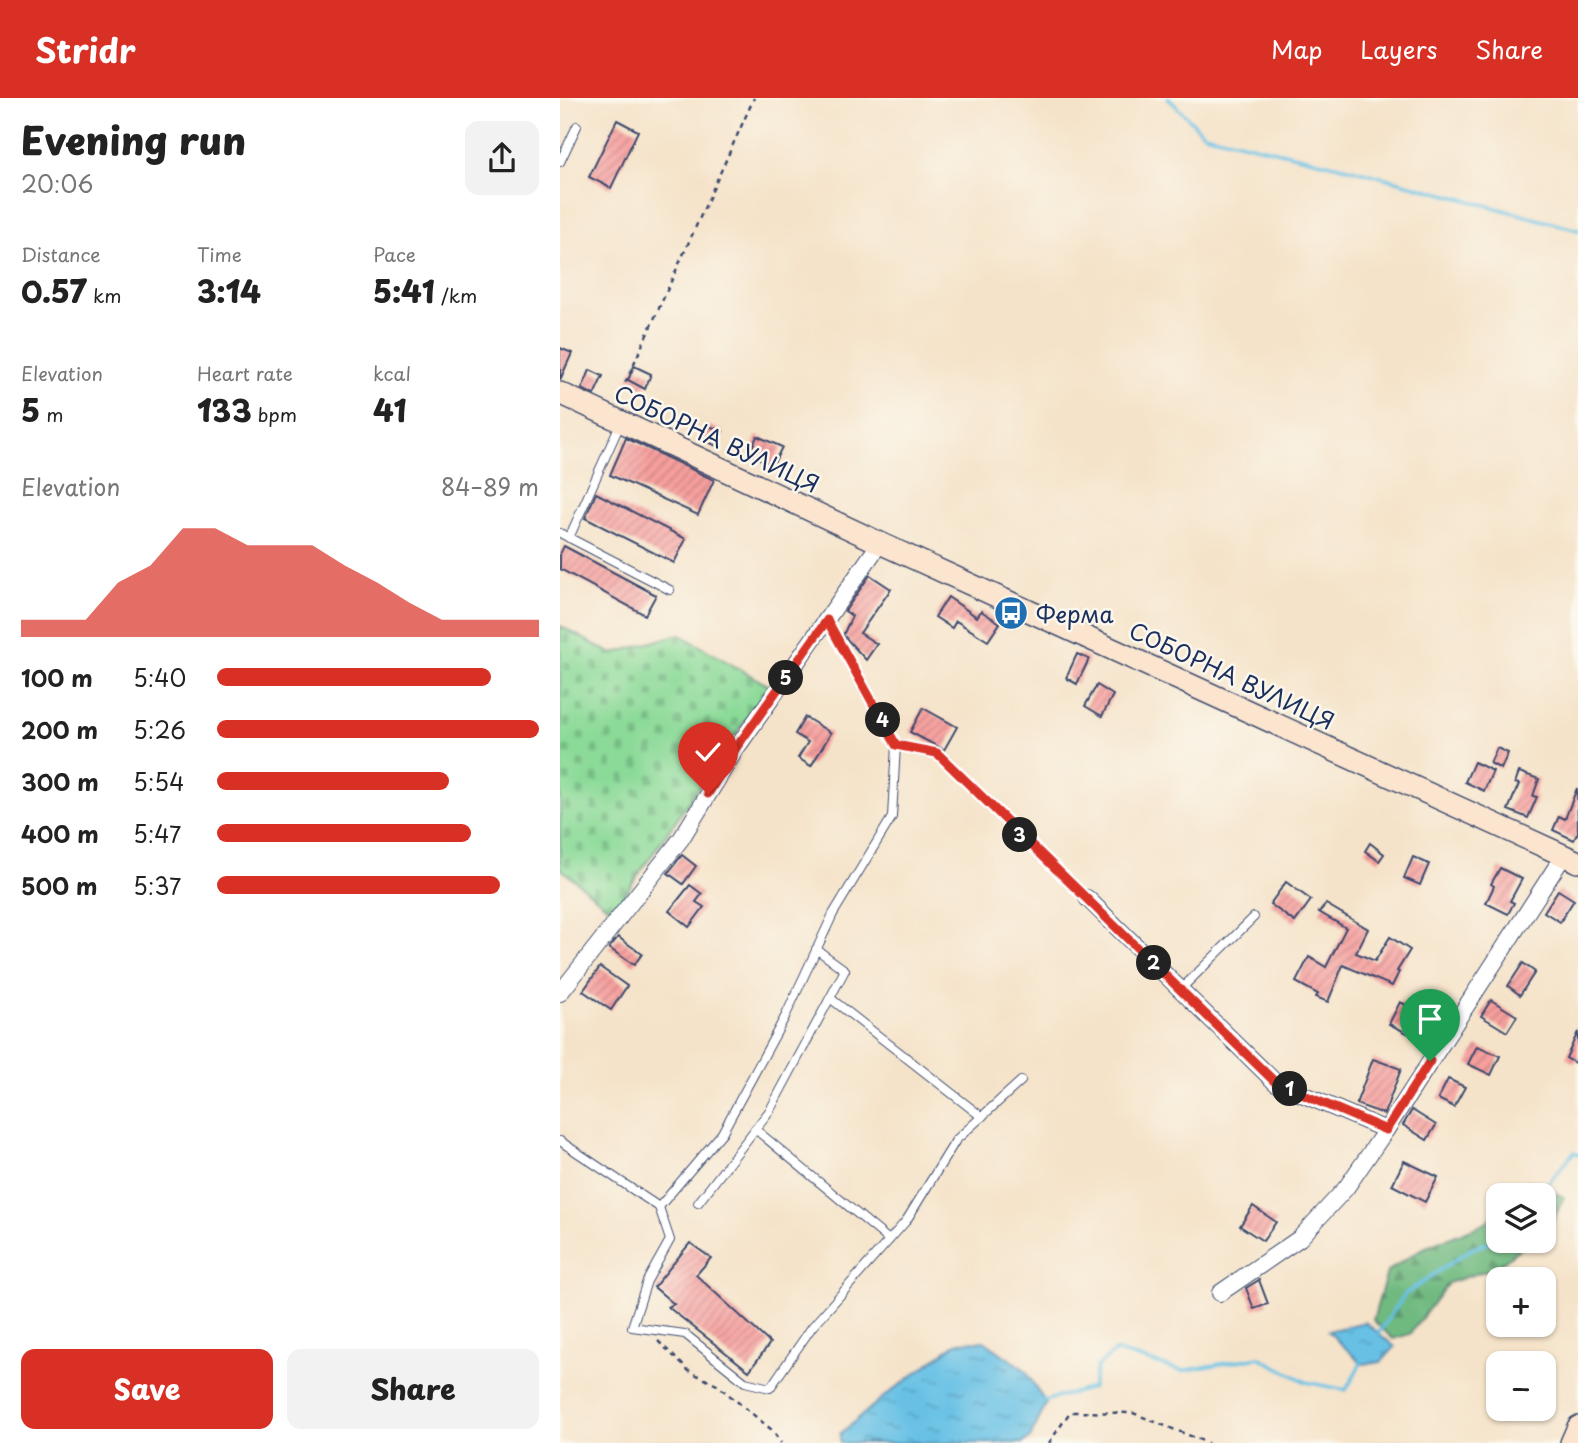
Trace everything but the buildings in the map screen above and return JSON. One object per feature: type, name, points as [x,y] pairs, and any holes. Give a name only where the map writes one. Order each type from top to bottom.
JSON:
[{"type":"main road","name":"СОБОРНА ВУЛИЦЯ","points":[[560,393],[880,544],[1571,859]]},
{"type":"main road","points":[[1571,1443],[1578,1427]]},
{"type":"street","points":[[560,993],[681,839],[736,748],[880,544]]},
{"type":"street","points":[[1220,1293],[1300,1238],[1346,1188],[1571,859]]},
{"type":"street","points":[[1087,898],[1276,1083],[1386,1130]]},
{"type":"lane","points":[[560,163],[577,126]]},
{"type":"lane","points":[[569,538],[616,419]]},
{"type":"lane","points":[[560,533],[670,590]]},
{"type":"lane","points":[[659,1207],[722,1133],[785,1017],[833,914],[892,817],[896,745],[827,620]]},
{"type":"lane","points":[[896,745],[937,753]]},
{"type":"lane","points":[[1181,989],[1254,917]]},
{"type":"lane","points":[[698,1203],[770,1110],[845,970],[816,949]]},
{"type":"lane","points":[[830,998],[982,1117]]},
{"type":"lane","points":[[560,1141],[659,1207],[670,1240],[647,1281],[632,1326],[685,1334],[745,1382],[770,1388],[812,1327],[906,1222],[956,1140],[1021,1081]]},
{"type":"lane","points":[[755,1129],[889,1240]]},
{"type":"path","points":[[616,419],[754,98]]},
{"type":"path","points":[[937,753],[1087,898]]},
{"type":"path","points":[[646,1329],[689,1371],[717,1385],[772,1430],[781,1443]]},
{"type":"path","points":[[1049,1443],[1070,1412],[1133,1413],[1208,1443]]},
{"type":"green space","points":[[560,626],[612,654],[679,634],[769,686],[613,911],[560,868]]},
{"type":"green space","points":[[1556,1193],[1564,1197],[1556,1214]]},
{"type":"green space","points":[[1486,1222],[1486,1253],[1514,1253],[1496,1267],[1486,1267],[1486,1270],[1448,1283],[1410,1334],[1393,1339],[1373,1320],[1387,1272],[1421,1249]]},
{"type":"water","points":[[1365,1322],[1395,1347],[1381,1362],[1362,1364],[1328,1331]]},
{"type":"water","points":[[984,1341],[1025,1370],[1046,1404],[1030,1438],[1023,1443],[840,1443],[840,1434],[881,1399],[958,1342]]},
{"type":"waterway","points":[[1168,98],[1204,134],[1348,168],[1578,230]]},
{"type":"waterway","points":[[1549,1183],[1574,1152],[1578,1154]]},
{"type":"waterway","points":[[1376,1337],[1405,1294],[1471,1249],[1486,1243]]},
{"type":"waterway","points":[[1040,1402],[1092,1388],[1097,1367],[1115,1351],[1182,1371],[1259,1357],[1306,1382],[1346,1390],[1363,1359]]},
{"type":"place","name":"Ферма","points":[[1011,613]]},
{"type":"route","points":[[708,794],[736,748],[827,620],[896,745],[937,753],[1276,1083],[1386,1130],[1430,1061]]}]
